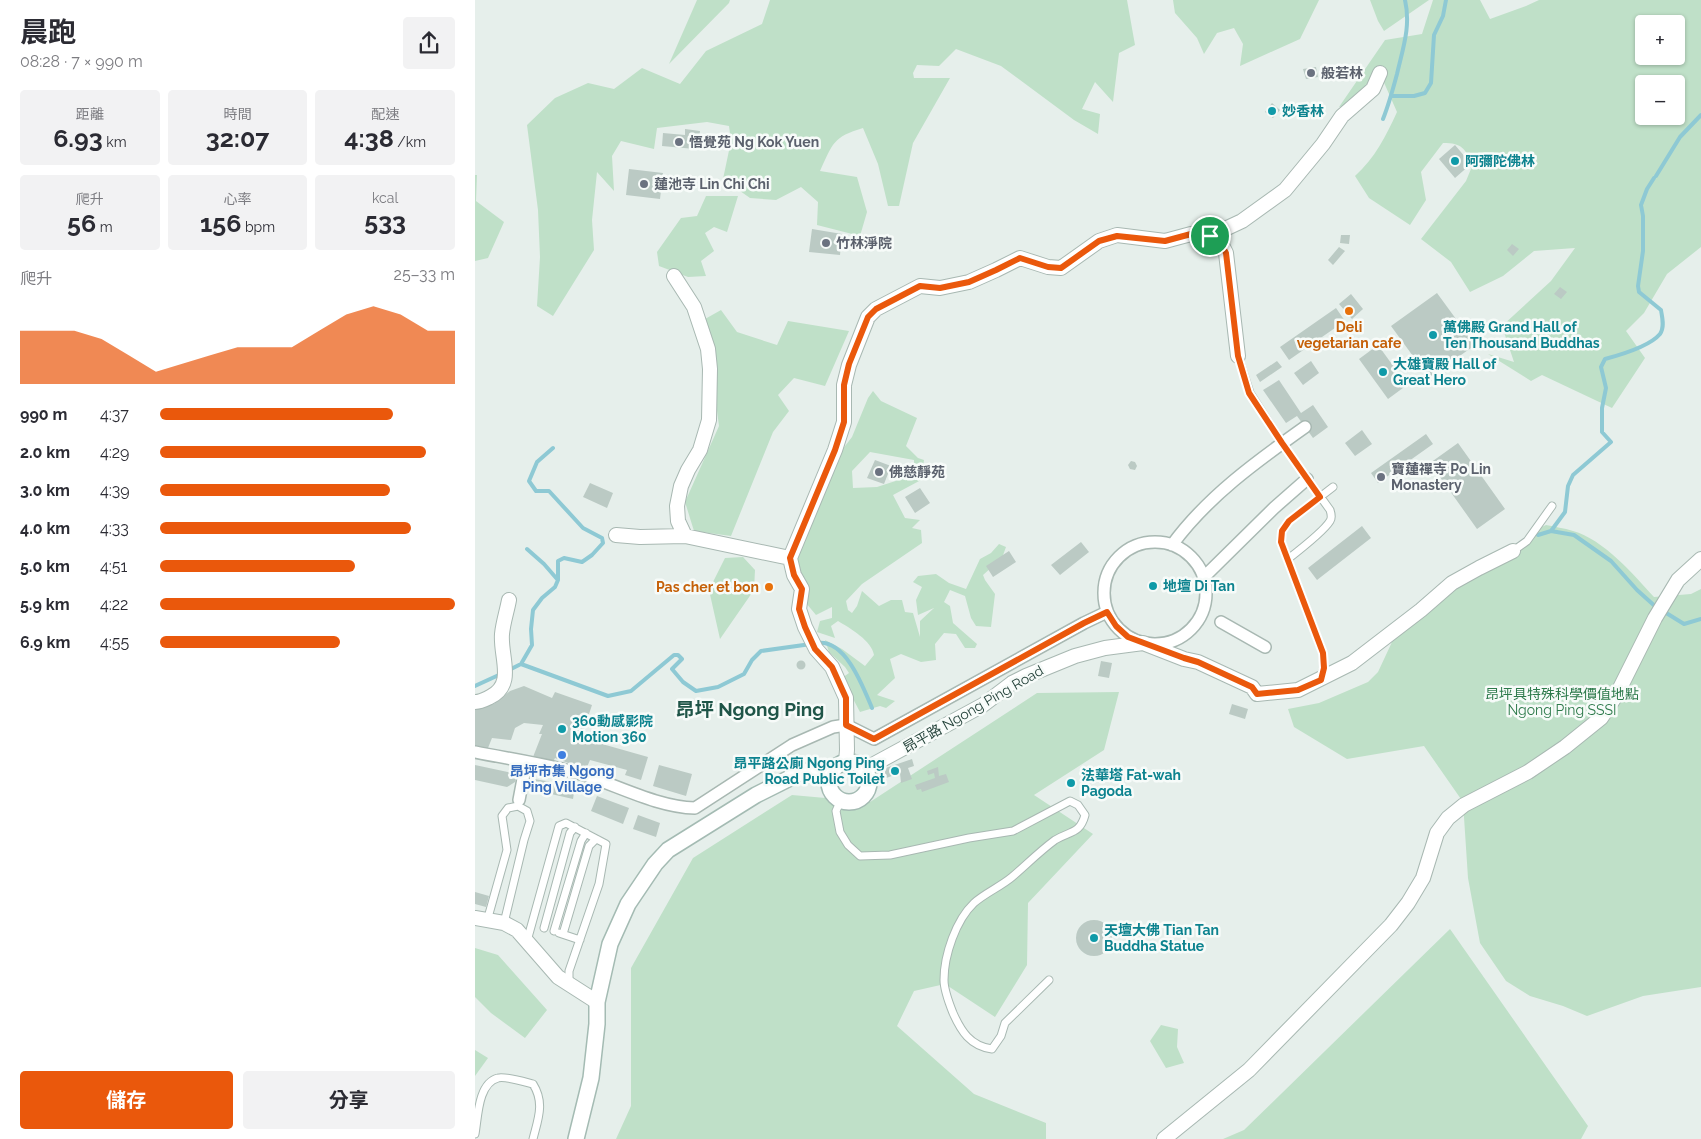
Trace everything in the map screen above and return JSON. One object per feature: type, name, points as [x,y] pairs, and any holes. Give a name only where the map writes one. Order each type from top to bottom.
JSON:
[{"type":"main road","points":[[576,1139],[591,1078],[597,1024],[597,1002],[610,944],[628,904],[655,864],[668,850],[716,819],[802,772],[840,764],[856,763],[865,769],[869,779],[868,789],[857,800],[851,802],[841,800],[833,794],[829,785],[829,775],[840,764]]},
{"type":"main road","points":[[802,772],[829,785]]},
{"type":"street","points":[[1210,236],[1241,221],[1285,190],[1323,144],[1343,116],[1373,89],[1380,72]]},
{"type":"street","points":[[840,764],[847,750],[846,698],[832,667],[815,649],[799,609],[802,589],[794,575],[790,558],[835,450],[844,422],[844,385],[849,364],[868,317],[876,309],[920,286],[940,288],[969,282],[1020,258],[1048,267],[1061,268],[1099,241],[1117,236],[1165,241],[1191,234],[1210,236],[1221,243],[1226,253],[1238,356]]},
{"type":"street","points":[[674,276],[694,307],[708,349],[711,369],[709,420],[700,450],[681,486],[677,506],[678,521],[685,536]]},
{"type":"street","points":[[1172,545],[1188,523],[1258,460],[1305,427]]},
{"type":"street","points":[[1204,577],[1274,508],[1307,479]]},
{"type":"street","points":[[616,535],[640,537],[685,536],[790,558]]},
{"type":"street","points":[[1143,643],[1159,645],[1174,641],[1188,633],[1198,622],[1205,607],[1207,592],[1204,577],[1197,563],[1186,552],[1172,545],[1158,542],[1143,544],[1129,549],[1118,558],[1110,570],[1105,584],[1104,598],[1107,612],[1116,626],[1128,637],[1143,643],[1184,658],[1198,662],[1252,687],[1257,694],[1298,690],[1352,663],[1421,610],[1452,583],[1513,551]]},
{"type":"street","points":[[1165,1139],[1249,1070],[1391,925],[1408,903],[1423,878],[1437,834],[1448,818],[1464,805],[1528,772],[1565,747],[1601,718],[1617,694],[1655,618],[1678,580],[1701,559]]},
{"type":"street","points":[[475,702],[481,702],[495,694],[504,684],[505,656],[502,635],[509,600]]},
{"type":"street","points":[[475,752],[580,774],[663,802],[685,808],[695,808],[792,745],[833,727],[846,725],[874,739],[1107,612]]},
{"type":"street","points":[[1221,622],[1265,647]]},
{"type":"street","name":"昂平路 Ngong Ping Road","points":[[865,769],[952,723],[983,705],[1012,683],[1042,668],[1105,648],[1143,643]]},
{"type":"street","points":[[519,800],[526,763]]},
{"type":"street","points":[[481,919],[504,923],[517,930],[558,977],[597,1002]]},
{"type":"lane","points":[[1238,356],[1249,393],[1330,510],[1330,521],[1288,559]]},
{"type":"lane","points":[[1321,680],[1324,668],[1323,653],[1281,542],[1282,531],[1289,521],[1333,487]]},
{"type":"lane","points":[[1513,551],[1527,541],[1553,506]]},
{"type":"lane","points":[[841,800],[836,811],[840,832],[848,845],[860,856],[890,855],[969,838],[1013,831],[1070,801],[1078,806],[1085,814],[1082,825],[1055,840],[1004,883],[974,903],[962,918],[952,941],[944,980],[951,1007],[965,1036],[977,1045],[992,1049],[1001,1036],[1005,1023],[1049,980]]},
{"type":"lane","points":[[481,919],[507,850],[502,816],[508,808],[518,806],[527,811],[530,821],[504,923]]},
{"type":"lane","points":[[527,942],[559,826],[566,823],[606,844],[599,884],[569,971],[569,985]]},
{"type":"lane","points":[[544,928],[570,833],[575,827]]},
{"type":"lane","points":[[553,931],[581,841],[586,833]]},
{"type":"lane","points":[[563,934],[589,846],[596,839]]},
{"type":"lane","points":[[532,923],[580,940]]},
{"type":"lane","points":[[475,1134],[483,1090],[491,1081],[499,1077],[533,1084],[538,1092],[541,1104],[533,1139]]},
{"type":"green space","points":[[697,0],[730,0],[669,64]]},
{"type":"green space","points":[[770,0],[1127,0],[1135,45],[1119,53],[1113,102],[1095,82],[1082,109],[1100,114],[1098,134],[1074,120],[1001,66],[956,49],[939,66],[917,65],[913,73],[914,78],[950,78],[913,143],[899,206],[888,206],[878,164],[863,128],[845,135],[835,142],[820,171],[857,177],[867,212],[860,236],[817,225],[818,202],[801,187],[776,200],[750,198],[723,179],[731,141],[729,126],[707,122],[657,128],[654,149],[621,141],[612,156],[614,191],[597,172],[592,220],[594,250],[553,316],[537,306],[540,257],[538,210],[527,125],[555,98],[588,83],[614,89],[642,68],[680,84],[706,51],[762,24]]},
{"type":"green space","points":[[1173,0],[1319,0],[1300,39],[1240,66],[1243,44],[1234,28],[1217,33],[1204,54],[1197,38],[1175,13]]},
{"type":"green space","points":[[1370,0],[1429,0],[1384,31]]},
{"type":"green space","points":[[1433,0],[1480,0],[1490,19],[1539,0],[1701,0],[1701,247],[1667,274],[1644,313],[1626,331],[1645,358],[1612,408],[1542,375],[1531,381],[1488,354],[1514,362],[1502,326],[1551,281],[1575,248],[1534,251],[1503,276],[1470,292],[1451,262],[1421,239],[1466,181],[1473,164],[1465,150],[1458,145],[1443,143],[1421,172],[1426,200],[1410,225],[1369,198],[1355,176],[1379,146],[1397,112],[1378,69],[1351,105],[1339,107],[1385,40],[1422,34]]},
{"type":"green space","points":[[475,175],[477,175],[476,201],[504,222],[488,258],[475,261]]},
{"type":"green space","points":[[706,196],[738,196],[727,232],[714,227],[705,233],[714,251],[701,261],[706,276],[688,277],[659,266],[657,252],[681,218],[697,216]]},
{"type":"green space","points":[[721,310],[737,332],[777,345],[788,321],[849,331],[825,386],[794,378],[778,395],[789,411],[773,432],[731,536],[694,531],[685,502],[719,426],[705,319]]},
{"type":"green space","points":[[873,391],[881,401],[917,418],[906,446],[918,458],[924,460],[921,480],[893,495],[905,518],[920,520],[912,528],[921,530],[922,543],[862,584],[846,601],[848,610],[852,613],[857,606],[862,591],[879,606],[891,600],[902,600],[905,612],[913,613],[920,637],[920,621],[934,608],[918,615],[916,600],[922,587],[913,582],[918,576],[936,574],[949,583],[966,589],[980,559],[991,553],[999,544],[1006,547],[1002,558],[983,575],[995,594],[991,627],[976,626],[971,618],[965,596],[950,590],[944,602],[950,606],[953,623],[977,644],[975,648],[965,648],[956,634],[944,633],[935,644],[936,660],[921,662],[901,654],[890,659],[895,678],[877,695],[895,701],[886,708],[880,706],[860,712],[842,678],[849,673],[829,652],[825,640],[842,649],[865,666],[874,655],[872,650],[860,635],[838,621],[831,626],[835,638],[817,632],[820,621],[832,618],[832,607],[816,615],[806,603],[808,594],[797,559],[835,459],[852,437],[868,398]],"holes":[[[870,452],[914,460],[914,475],[877,487],[853,488],[852,471]]]},
{"type":"green space","name":"昂坪具特殊科學價值地點 Ngong Ping SSSI","points":[[1546,525],[1584,535],[1607,550],[1654,597],[1691,594],[1701,589],[1701,987],[1643,996],[1587,1016],[1530,996],[1506,981],[1480,943],[1468,878],[1463,802],[1424,746],[1347,759],[1294,727],[1288,709],[1319,703],[1368,682],[1378,672],[1392,642],[1432,599],[1507,557],[1531,532]]},
{"type":"green space","points":[[743,557],[755,570],[754,590],[720,639],[709,590],[725,558]]},
{"type":"green space","points":[[1119,692],[1104,750],[1034,795],[1093,834],[1028,903],[1027,965],[995,1017],[945,984],[914,991],[897,1026],[974,1094],[1046,1123],[1046,1139],[616,1139],[631,1106],[631,968],[693,858],[792,795],[870,802],[1037,693]]},
{"type":"green space","points":[[1450,929],[1588,1126],[1581,1139],[1223,1139],[1244,1130]]},
{"type":"green space","points":[[475,948],[498,955],[547,1010],[525,1038],[491,1013],[475,997]]},
{"type":"green space","points":[[1161,1025],[1178,1029],[1177,1047],[1184,1063],[1166,1068],[1150,1041]]},
{"type":"green space","points":[[475,1050],[488,1058],[475,1076]]},
{"type":"building","name":"般若林","points":[[1316,67],[1318,77],[1306,79],[1303,69]]},
{"type":"building","name":"妙香林","points":[[1272,103],[1280,110],[1273,118],[1265,112]]},
{"type":"building","name":"悟覺苑 Ng Kok Yuen","points":[[685,129],[700,131],[699,138],[695,138],[695,149],[662,146],[663,133],[685,135]]},
{"type":"building","name":"阿彌陀佛林","points":[[1455,145],[1471,164],[1455,178],[1439,159]]},
{"type":"building","name":"蓮池寺 Lin Chi Chi","points":[[629,169],[663,173],[660,199],[626,195]]},
{"type":"building","name":"竹林淨院","points":[[812,229],[842,234],[840,255],[809,252]]},
{"type":"building","points":[[1341,235],[1350,235],[1349,244],[1340,243]]},
{"type":"building","points":[[1512,244],[1519,249],[1513,256],[1507,250]]},
{"type":"building","points":[[1339,247],[1345,251],[1333,265],[1328,260]]},
{"type":"building","points":[[1560,287],[1567,292],[1561,299],[1554,294]]},
{"type":"building","name":"萬佛殿 Grand Hall of Ten Thousand Buddhas","points":[[1437,293],[1475,345],[1429,378],[1391,326]]},
{"type":"building","points":[[1351,294],[1363,309],[1352,319],[1339,304]]},
{"type":"building","points":[[1336,308],[1345,321],[1289,360],[1280,347]]},
{"type":"building","name":"大雄寶殿 Hall of Great Hero","points":[[1378,345],[1407,385],[1388,399],[1359,359]]},
{"type":"building","points":[[1277,361],[1282,367],[1260,382],[1256,375]]},
{"type":"building","points":[[1311,361],[1319,373],[1303,385],[1294,373]]},
{"type":"building","points":[[1279,380],[1301,413],[1313,405],[1328,427],[1313,438],[1297,416],[1286,423],[1263,390]]},
{"type":"building","points":[[1362,430],[1372,444],[1355,456],[1345,443]]},
{"type":"building","points":[[1426,434],[1433,444],[1378,483],[1371,473]]},
{"type":"building","points":[[1458,443],[1505,509],[1477,529],[1430,463]]},
{"type":"building","name":"佛慈靜苑","points":[[875,460],[891,466],[884,484],[867,478]]},
{"type":"building","points":[[1131,461],[1135,462],[1137,466],[1135,470],[1130,469],[1128,465]]},
{"type":"building","points":[[590,483],[613,493],[607,508],[583,497]]},
{"type":"building","points":[[920,488],[930,503],[915,513],[905,497]]},
{"type":"building","points":[[1362,526],[1371,538],[1317,580],[1308,568]]},
{"type":"building","points":[[1081,542],[1089,552],[1060,575],[1051,565]]},
{"type":"building","points":[[1009,551],[1016,562],[993,577],[986,566]]},
{"type":"building","points":[[801,660],[806,665],[801,670],[796,665]]},
{"type":"building","points":[[1101,661],[1112,663],[1109,678],[1098,676]]},
{"type":"building","points":[[1514,685],[1520,685],[1523,689],[1520,694],[1515,694],[1512,690]]},
{"type":"building","points":[[524,686],[552,698],[555,692],[592,705],[581,738],[648,757],[641,780],[625,775],[627,770],[590,760],[585,772],[570,767],[571,764],[555,758],[553,762],[533,757],[542,734],[539,734],[543,725],[524,723],[515,728],[511,740],[492,738],[488,748],[475,748],[475,709],[494,704],[510,691]]},
{"type":"building","points":[[1232,704],[1248,709],[1245,719],[1229,714]]},
{"type":"building","name":"昂平路公廁 Ngong Ping Road Public Toilet","points":[[912,759],[914,766],[908,768],[912,779],[901,783],[900,773],[878,781],[876,774],[880,773],[880,770]]},
{"type":"building","points":[[475,765],[517,774],[515,782],[507,787],[475,780]]},
{"type":"building","points":[[659,765],[692,774],[686,796],[653,786]]},
{"type":"building","name":"昂平路公廁 Ngong Ping Road Public Toilet","points":[[938,767],[939,776],[946,774],[949,782],[922,792],[921,789],[917,790],[915,785],[935,778],[934,773],[928,775],[927,771]]},
{"type":"building","points":[[534,779],[575,786],[573,799],[538,791],[532,782]]},
{"type":"building","points":[[597,796],[629,808],[623,824],[591,811]]},
{"type":"building","points":[[638,815],[660,823],[656,837],[633,829]]},
{"type":"building","points":[[475,892],[489,896],[486,907],[475,904]]},
{"type":"building","points":[[1094,920],[1101,921],[1107,925],[1111,931],[1111,945],[1107,951],[1101,955],[1094,956],[1087,955],[1081,951],[1077,945],[1076,938],[1077,931],[1081,925],[1087,921]]},
{"type":"waterway","points":[[1383,119],[1402,55],[1407,28],[1405,0]]},
{"type":"waterway","points":[[1392,96],[1414,96],[1425,93],[1431,83],[1434,35],[1443,16],[1446,0]]},
{"type":"waterway","points":[[1656,176],[1680,137],[1701,115]]},
{"type":"waterway","points":[[1551,531],[1565,512],[1568,486],[1573,475],[1611,442],[1602,432],[1602,408],[1606,388],[1601,367],[1605,359],[1634,350],[1649,342],[1660,334],[1662,328],[1661,310],[1639,292],[1638,286],[1643,251],[1643,216],[1641,205],[1647,189],[1654,178]]},
{"type":"waterway","points":[[521,664],[532,645],[533,610],[542,598],[555,587],[558,580],[558,561],[564,558],[582,562],[592,555],[603,543],[602,538],[583,528],[549,491],[536,491],[529,481],[537,462],[553,448]]},
{"type":"waterway","points":[[1538,535],[1551,531],[1574,535],[1611,561],[1637,590],[1657,608]]},
{"type":"waterway","points":[[527,549],[557,579]]},
{"type":"waterway","points":[[1663,611],[1684,624],[1701,619]]},
{"type":"waterway","points":[[818,643],[828,644],[845,657],[858,677],[872,708]]},
{"type":"waterway","points":[[507,671],[521,664],[608,696],[631,691],[674,655],[678,655],[682,659],[672,669],[683,682],[696,691],[718,687],[744,674],[752,660],[761,651],[811,644]]},
{"type":"waterway","points":[[475,686],[501,674]]},
{"type":"place","name":"般若林","points":[[1311,73]]},
{"type":"place","name":"妙香林","points":[[1272,111]]},
{"type":"place","name":"悟覺苑 Ng Kok Yuen","points":[[679,142]]},
{"type":"place","name":"阿彌陀佛林","points":[[1455,161]]},
{"type":"place","name":"蓮池寺 Lin Chi Chi","points":[[644,184]]},
{"type":"place","name":"竹林淨院","points":[[826,243]]},
{"type":"place","name":"Deli vegetarian cafe","points":[[1349,311]]},
{"type":"place","name":"萬佛殿 Grand Hall of Ten Thousand Buddhas","points":[[1433,335]]},
{"type":"place","name":"大雄寶殿 Hall of Great Hero","points":[[1383,372]]},
{"type":"place","name":"佛慈靜苑","points":[[879,472]]},
{"type":"place","name":"寶蓮禪寺 Po Lin Monastery","points":[[1381,477]]},
{"type":"place","name":"地壇 Di Tan","points":[[1153,586]]},
{"type":"place","name":"Pas cher et bon","points":[[769,587]]},
{"type":"place","name":"360動感影院 Motion 360","points":[[562,729]]},
{"type":"place","name":"昂坪市集 Ngong Ping Village","points":[[562,755]]},
{"type":"place","name":"昂平路公廁 Ngong Ping Road Public Toilet","points":[[895,771]]},
{"type":"place","name":"法華塔 Fat-wah Pagoda","points":[[1071,783]]},
{"type":"place","name":"天壇大佛 Tian Tan Buddha Statue","points":[[1094,938]]},
{"type":"district","name":"昂坪 Ngong Ping","points":[[750,709]]},
{"type":"route","points":[[1191,234],[1210,236],[1221,243],[1226,253],[1238,356],[1249,393],[1320,497],[1289,521],[1282,531],[1281,542],[1323,653],[1324,668],[1321,680],[1298,690],[1257,694],[1252,687],[1198,662],[1128,637],[1116,626],[1107,612],[874,739],[846,725],[846,698],[842,686],[832,667],[815,649],[805,627],[799,609],[802,589],[794,575],[790,558],[835,450],[844,422],[844,385],[849,364],[868,317],[876,309],[920,286],[940,288],[969,282],[1020,258],[1048,267],[1061,268],[1099,241],[1117,236],[1165,241],[1191,234]]}]
